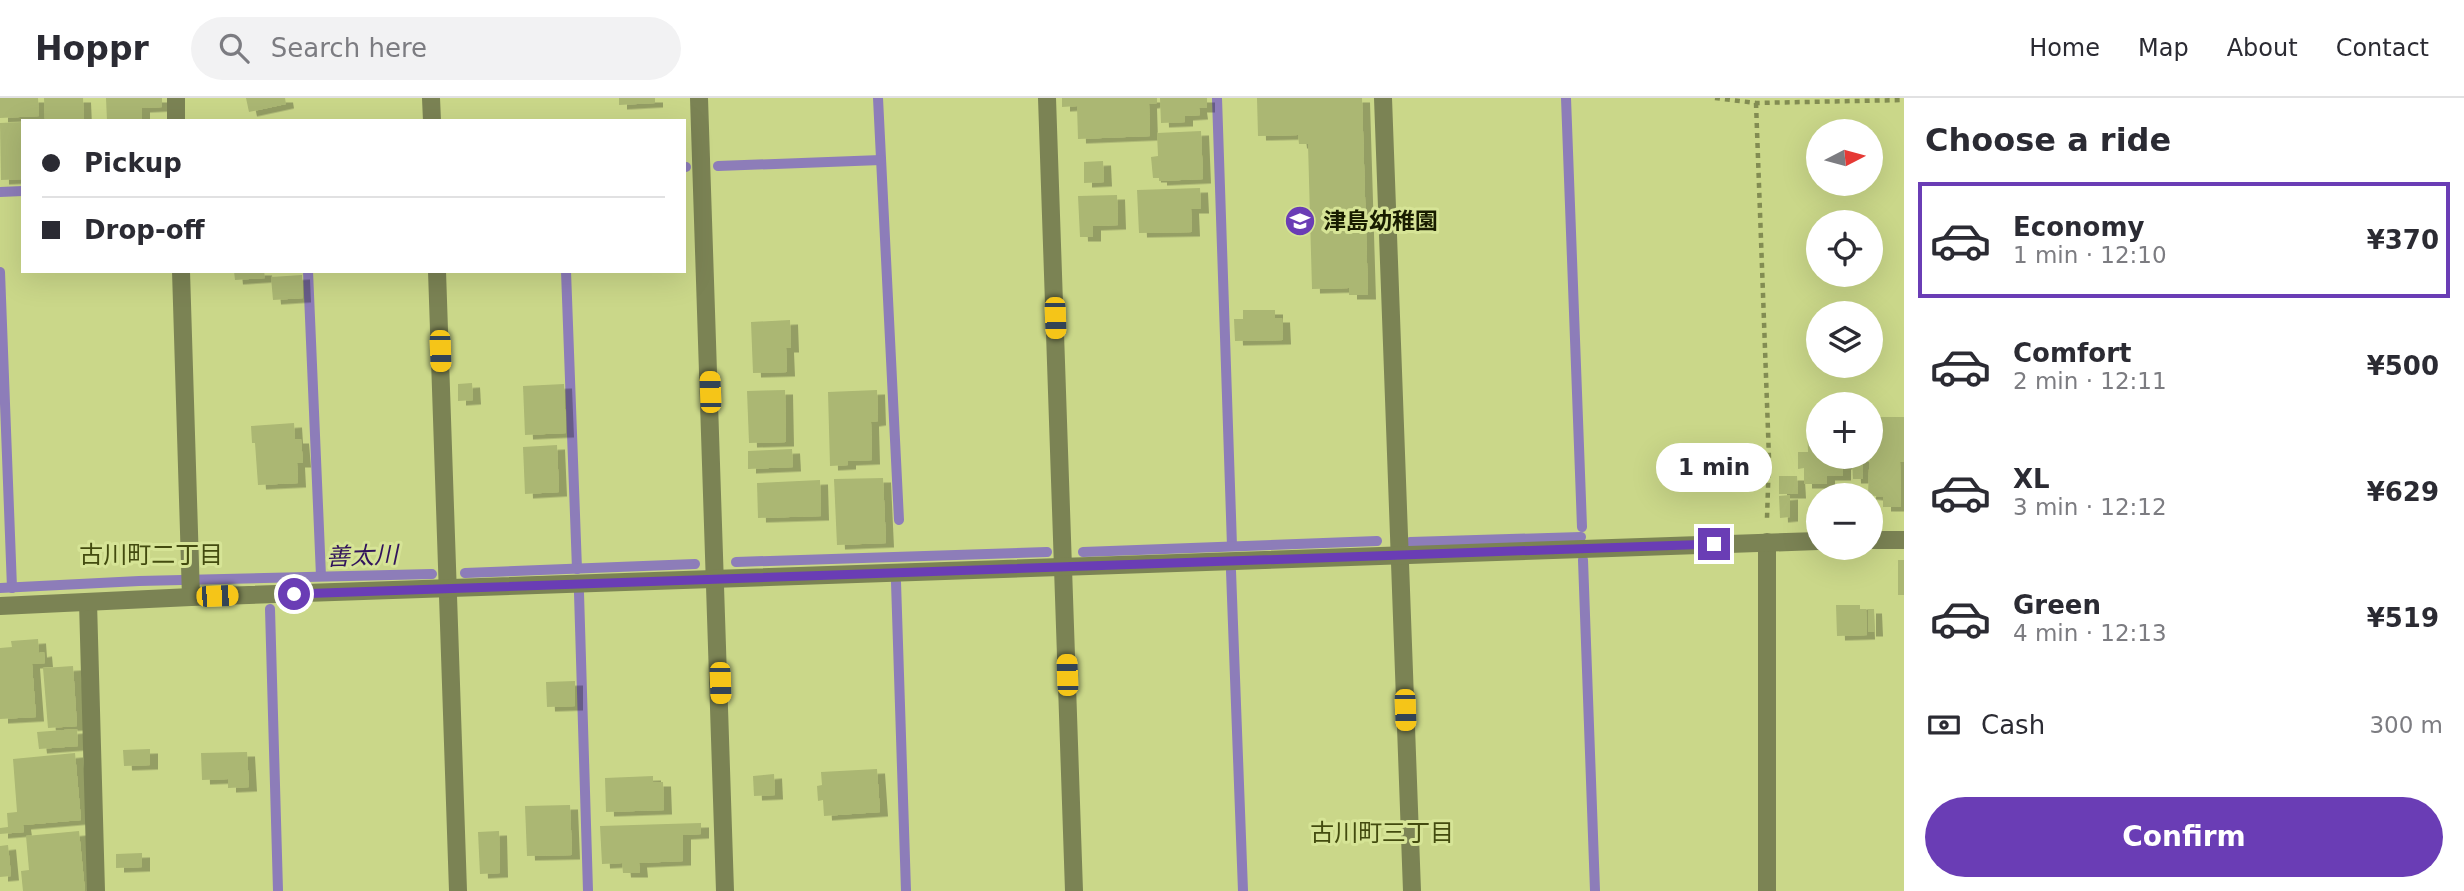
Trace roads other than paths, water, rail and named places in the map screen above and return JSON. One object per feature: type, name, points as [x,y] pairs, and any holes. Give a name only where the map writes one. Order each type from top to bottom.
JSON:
[{"type":"street","points":[[176,98],[176,119]]},
{"type":"street","points":[[431,98],[432,119]]},
{"type":"street","points":[[699,98],[717,579],[725,891]]},
{"type":"street","points":[[1047,98],[1074,891]]},
{"type":"street","points":[[1383,98],[1412,891]]},
{"type":"street","points":[[181,273],[191,597]]},
{"type":"street","points":[[437,273],[458,891]]},
{"type":"street","points":[[1883,540],[1904,540]]},
{"type":"street","points":[[0,606],[191,597],[1806,541]]},
{"type":"street","points":[[1767,542],[1768,891]]},
{"type":"street","points":[[88,602],[96,891]]},
{"type":"waterway","points":[[878,98],[899,520]]},
{"type":"waterway","points":[[1217,98],[1232,546]]},
{"type":"waterway","points":[[1566,98],[1582,527]]},
{"type":"waterway","points":[[718,166],[881,160]]},
{"type":"waterway","points":[[0,192],[21,191]]},
{"type":"waterway","points":[[0,272],[12,588]]},
{"type":"waterway","points":[[308,273],[321,576]]},
{"type":"waterway","points":[[566,273],[577,569]]},
{"type":"waterway","points":[[1410,542],[1581,537]]},
{"type":"waterway","points":[[1083,552],[1377,541]]},
{"type":"waterway","points":[[736,562],[1047,552]]},
{"type":"waterway","points":[[1583,560],[1595,891]]},
{"type":"waterway","points":[[465,573],[695,564]]},
{"type":"waterway","points":[[1231,571],[1243,891]]},
{"type":"waterway","name":"善太川","points":[[0,588],[139,581],[432,574]]},
{"type":"waterway","points":[[896,582],[906,891]]},
{"type":"waterway","points":[[579,593],[588,891]]},
{"type":"waterway","points":[[270,609],[278,891]]},
{"type":"place","name":"津島幼稚園","points":[[1300,221]]},
{"type":"district","name":"古川町二丁目","points":[[151,555]]},
{"type":"district","name":"古川町三丁目","points":[[1382,833]]}]
